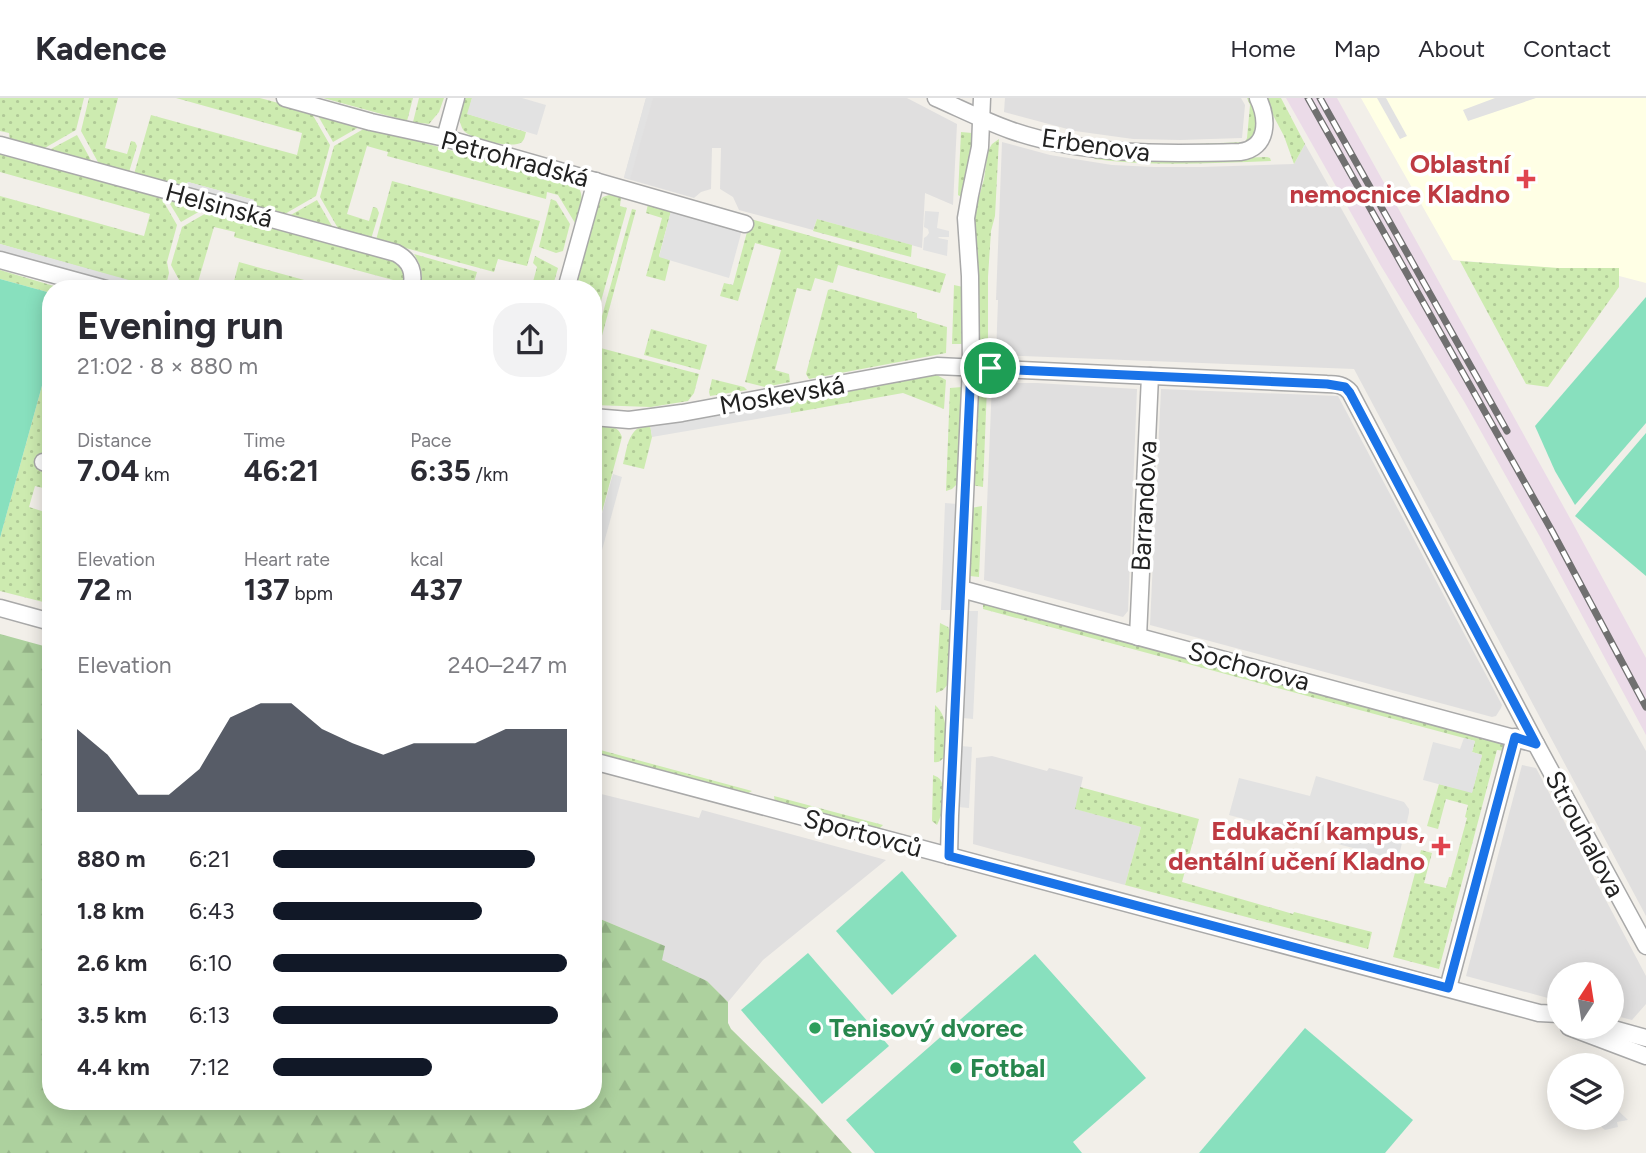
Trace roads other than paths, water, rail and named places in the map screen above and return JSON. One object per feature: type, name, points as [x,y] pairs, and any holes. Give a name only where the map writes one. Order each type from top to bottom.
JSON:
[{"type":"street","name":"Petrohradská","points":[[285,98],[372,122],[446,138],[745,224]]},
{"type":"street","points":[[446,138],[456,98]]},
{"type":"street","name":"Erbenova","points":[[936,98],[1012,130],[1041,139],[1091,149],[1176,154],[1240,152],[1251,149],[1264,131],[1265,118],[1258,98]]},
{"type":"street","points":[[949,856],[971,368],[966,219],[980,147],[982,98]]},
{"type":"street","name":"Helsinská","points":[[0,145],[396,253],[410,265],[412,280]]},
{"type":"street","points":[[568,280],[596,181]]},
{"type":"street","points":[[0,260],[73,280]]},
{"type":"street","name":"Moskevská","points":[[602,418],[629,420],[650,418],[937,366],[971,368]]},
{"type":"street","name":"Strouhalova","points":[[971,368],[1345,387],[1646,946]]},
{"type":"street","name":"Barrandova","points":[[1138,637],[1150,376]]},
{"type":"street","name":"Sochorova","points":[[961,590],[1536,744]]},
{"type":"street","points":[[0,608],[42,620]]},
{"type":"street","points":[[1448,988],[1515,737]]},
{"type":"street","name":"Sportovců","points":[[602,763],[1547,1013]]},
{"type":"street","name":"Sportovců","points":[[1539,1013],[1547,1019]]},
{"type":"street","points":[[1624,1032],[1646,1038]]},
{"type":"street","points":[[1604,1040],[1646,1056]]},
{"type":"railway","points":[[1308,98],[1552,531],[1646,707]]},
{"type":"railway","points":[[1320,98],[1507,431]]},
{"type":"place","name":"Oblastní nemocnice Kladno","points":[[1526,179]]},
{"type":"place","name":"Edukační kampus, dentální učení Kladno","points":[[1441,846]]},
{"type":"place","name":"Tenisový dvorec","points":[[815,1028]]},
{"type":"place","name":"Fotbal","points":[[956,1068]]}]
